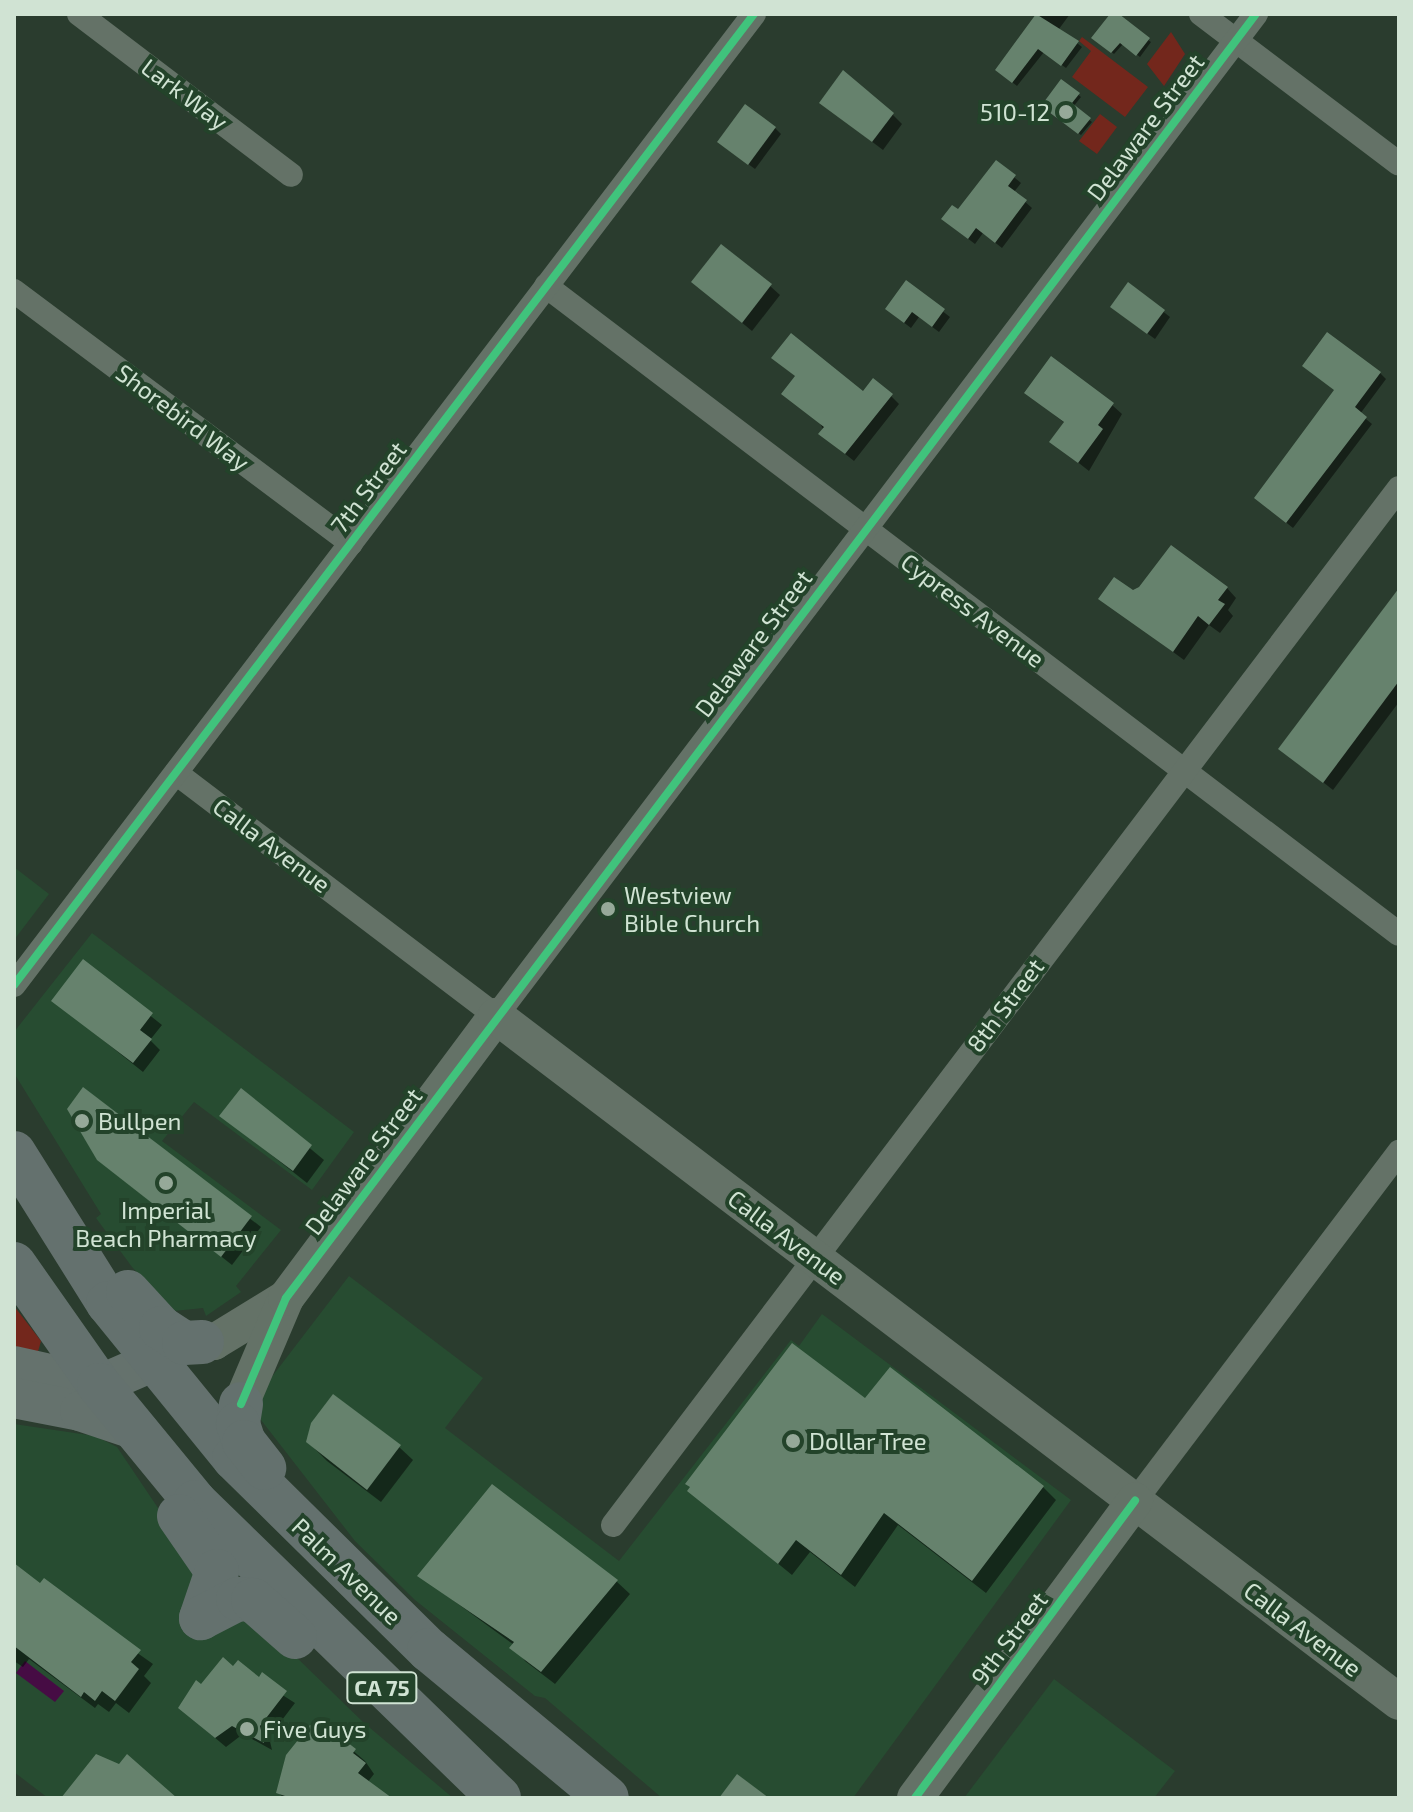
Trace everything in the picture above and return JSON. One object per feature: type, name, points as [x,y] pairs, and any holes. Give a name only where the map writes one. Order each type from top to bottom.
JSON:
[{"type":"highway","name":"CA 75","points":[[14,1153],[152,1362]]},
{"type":"highway","points":[[74,1247],[103,1266],[161,1328],[184,1343],[202,1342]]},
{"type":"highway","name":"CA 75","points":[[14,1264],[99,1385],[150,1446],[344,1652],[496,1798]]},
{"type":"highway","name":"Palm Avenue","points":[[152,1362],[304,1530],[429,1650],[607,1798]]},
{"type":"highway","points":[[241,1404],[238,1424],[244,1442],[304,1530]]},
{"type":"highway","points":[[150,1446],[164,1488],[217,1571],[201,1618],[238,1599],[253,1600],[412,1748],[496,1798]]},
{"type":"main road","points":[[14,1366],[99,1385],[152,1362]]},
{"type":"main road","points":[[14,1398],[80,1411],[150,1446]]},
{"type":"street","name":"Lark Way","points":[[79,14],[291,175]]},
{"type":"street","name":"7th Street","points":[[14,985],[754,14]]},
{"type":"street","points":[[1201,14],[1399,164]]},
{"type":"street","name":"Delaware Street","points":[[241,1404],[286,1298],[496,1016],[1256,14]]},
{"type":"street","name":"Cypress Avenue","points":[[546,286],[1399,934]]},
{"type":"street","name":"Shorebird Way","points":[[14,291],[351,543]]},
{"type":"street","name":"8th Street","points":[[613,1525],[813,1256],[1399,488]]},
{"type":"street","name":"Calla Avenue","points":[[176,773],[1399,1702]]},
{"type":"street","name":"9th Street","points":[[915,1798],[1399,1152]]},
{"type":"street","name":"Delaware Street","points":[[202,1342],[214,1342],[286,1298]]},
{"type":"shaded area","points":[[1171,32],[1185,54],[1164,86],[1147,64]]},
{"type":"shaded area","points":[[1082,37],[1148,87],[1125,117],[1072,77],[1091,51],[1079,41]]},
{"type":"shaded area","points":[[1100,114],[1117,127],[1097,154],[1079,141]]},
{"type":"shaded area","points":[[14,867],[49,894],[14,940]]},
{"type":"shaded area","points":[[92,933],[354,1132],[312,1190],[194,1102],[162,1141],[281,1230],[236,1286],[241,1292],[206,1316],[203,1308],[174,1311],[132,1267],[96,1218],[101,1214],[14,1073],[14,1032]]},
{"type":"shaded area","points":[[349,1276],[483,1378],[445,1428],[619,1561],[791,1340],[799,1346],[822,1314],[1071,1500],[853,1798],[662,1798],[545,1698],[535,1696],[415,1600],[355,1541],[261,1420],[261,1391]]},
{"type":"shaded area","points":[[14,1306],[41,1341],[37,1355],[14,1346]]},
{"type":"shaded area","points":[[14,1424],[95,1436],[117,1447],[187,1551],[363,1722],[453,1798],[48,1798],[14,1772]]},
{"type":"shaded area","points":[[25,1661],[64,1691],[55,1702],[16,1673]]},
{"type":"shaded area","points":[[1054,1679],[1175,1771],[1154,1798],[964,1798]]},
{"type":"building","points":[[1036,14],[1079,41],[1061,66],[1038,49],[1012,83],[995,70]]},
{"type":"building","points":[[1110,14],[1119,14],[1150,38],[1136,56],[1120,43],[1111,53],[1091,38]]},
{"type":"building","points":[[843,70],[894,113],[872,142],[819,103]]},
{"type":"building","name":"510-12","points":[[1061,79],[1080,93],[1072,103],[1091,118],[1078,134],[1041,106]]},
{"type":"building","points":[[745,104],[776,127],[748,165],[717,142]]},
{"type":"building","points":[[996,160],[1016,175],[1008,186],[1027,200],[995,243],[976,228],[968,239],[941,219],[952,205],[958,209]]},
{"type":"building","points":[[721,244],[772,284],[742,323],[691,282]]},
{"type":"building","points":[[906,280],[945,309],[932,327],[912,312],[904,323],[885,309]]},
{"type":"building","points":[[1128,282],[1165,310],[1147,334],[1110,307]]},
{"type":"building","points":[[1327,332],[1381,372],[1355,407],[1367,417],[1286,523],[1254,498],[1334,390],[1302,366]]},
{"type":"building","points":[[791,333],[863,391],[873,378],[893,394],[845,454],[818,434],[824,427],[781,394],[795,376],[771,358]]},
{"type":"building","points":[[1051,356],[1114,403],[1098,425],[1103,429],[1078,463],[1049,442],[1064,422],[1024,393]]},
{"type":"building","points":[[1171,545],[1228,587],[1218,600],[1225,604],[1209,625],[1198,616],[1173,652],[1098,599],[1114,577],[1133,590],[1139,587]]},
{"type":"building","points":[[1399,588],[1399,681],[1323,783],[1278,749]]},
{"type":"building","points":[[83,959],[153,1013],[140,1030],[152,1039],[133,1063],[51,1001]]},
{"type":"building","points":[[83,1087],[252,1216],[221,1257],[97,1160],[67,1109]]},
{"type":"building","points":[[241,1088],[312,1145],[293,1171],[219,1116]]},
{"type":"building","points":[[792,1343],[865,1398],[890,1367],[1044,1486],[972,1581],[884,1513],[841,1575],[796,1540],[778,1564],[687,1491],[690,1487],[685,1484]]},
{"type":"building","points":[[333,1394],[401,1445],[367,1490],[306,1442],[311,1423]]},
{"type":"building","points":[[492,1484],[618,1580],[541,1672],[509,1648],[514,1642],[417,1576]]},
{"type":"building","points":[[14,1563],[40,1583],[44,1578],[141,1650],[131,1662],[139,1669],[115,1701],[102,1691],[95,1701],[84,1692],[81,1697],[14,1646]]},
{"type":"building","points":[[223,1657],[233,1666],[238,1660],[259,1677],[262,1672],[287,1691],[260,1726],[264,1743],[232,1726],[215,1738],[178,1708],[196,1680],[201,1684]]},
{"type":"building","points":[[310,1725],[325,1735],[330,1729],[356,1749],[353,1753],[366,1763],[358,1773],[392,1798],[291,1798],[276,1793],[286,1755]]},
{"type":"building","points":[[96,1754],[119,1764],[127,1754],[177,1798],[61,1798]]},
{"type":"building","points":[[737,1774],[769,1798],[719,1798]]},
{"type":"cycle path","points":[[14,985],[754,14]]},
{"type":"cycle path","points":[[241,1404],[286,1298],[1256,14]]},
{"type":"cycle path","points":[[915,1798],[1135,1501]]},
{"type":"place","name":"510-12","points":[[1066,112]]},
{"type":"place","name":"Westview Bible Church","points":[[608,909]]},
{"type":"place","name":"Bullpen","points":[[82,1121]]},
{"type":"place","name":"Imperial Beach Pharmacy","points":[[166,1183]]},
{"type":"place","name":"Dollar Tree","points":[[793,1441]]},
{"type":"place","name":"Five Guys","points":[[247,1729]]}]
